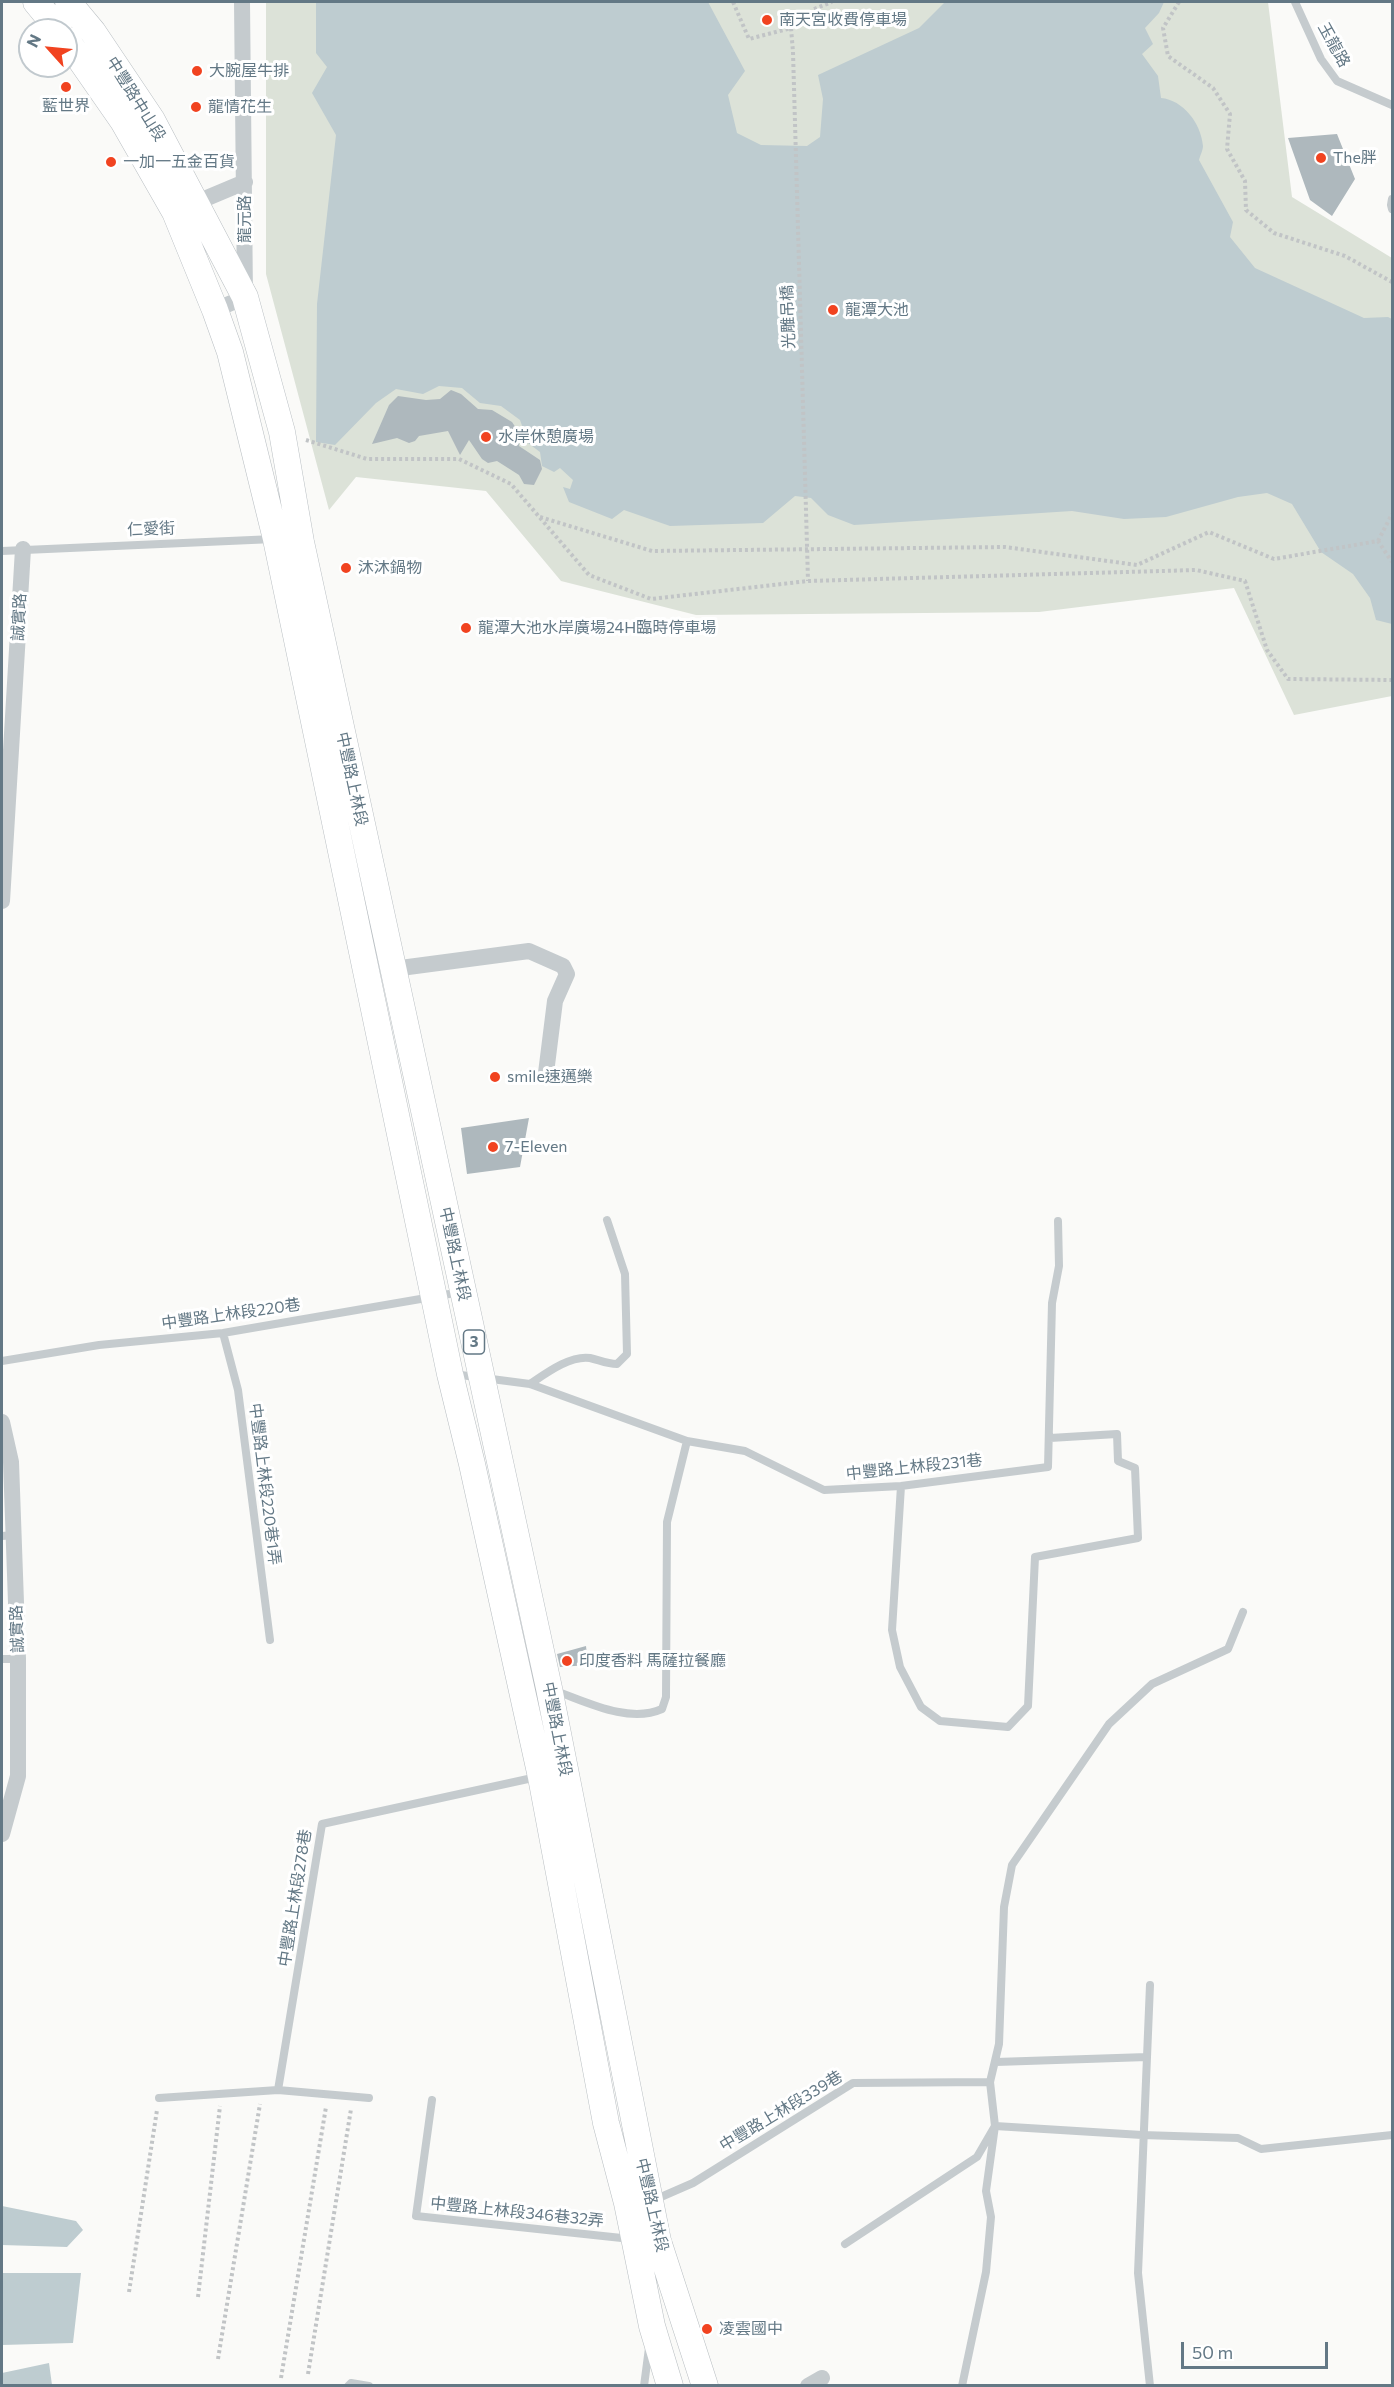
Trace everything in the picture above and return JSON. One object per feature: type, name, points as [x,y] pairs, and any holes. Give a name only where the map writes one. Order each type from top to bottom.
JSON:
[{"type":"main road","points":[[36,2],[49,18]]},
{"type":"main road","name":"中豐路中山段","points":[[68,2],[93,32],[152,120],[245,297]]},
{"type":"main road","name":"中豐路中山段","points":[[78,56],[123,121],[175,212],[215,310]]},
{"type":"main road","name":"中豐路上林段","points":[[245,297],[282,432],[289,540],[386,1072],[450,1374],[472,1464],[540,1776],[606,2123],[638,2202]]},
{"type":"main road","name":"中豐路上林段","points":[[215,310],[289,540],[393,969],[464,1291],[549,1688],[646,2241],[652,2326],[670,2385]]},
{"type":"main road","name":"中豐路上林段","points":[[646,2241],[705,2385]]},
{"type":"street","name":"龍元路","points":[[242,2],[245,297]]},
{"type":"street","points":[[195,203],[245,182]]},
{"type":"street","points":[[215,310],[245,297]]},
{"type":"street","name":"誠實路","points":[[2,901],[23,549]]},
{"type":"street","points":[[393,969],[529,951],[563,966],[567,974],[555,1001],[546,1073]]},
{"type":"street","name":"誠實路","points":[[2,1422],[11,1462],[8,1536],[10,1659],[18,1776],[2,1834]]},
{"type":"lane","name":"玉龍路","points":[[1294,2],[1321,59],[1337,81],[1392,105]]},
{"type":"lane","points":[[1392,199],[1392,209]]},
{"type":"lane","name":"仁愛街","points":[[2,551],[289,540]]},
{"type":"lane","points":[[530,1384],[575,1359],[588,1358],[617,1364],[627,1354],[625,1274],[607,1220]]},
{"type":"lane","name":"中豐路上林段231巷","points":[[450,1374],[481,1376],[530,1384],[687,1441],[745,1451],[824,1490],[901,1486],[1048,1467],[1052,1303],[1059,1266],[1058,1221]]},
{"type":"lane","name":"中豐路上林段220巷","points":[[2,1361],[99,1345],[223,1334],[464,1291]]},
{"type":"lane","name":"中豐路上林段220巷1弄","points":[[223,1334],[238,1390],[270,1640]]},
{"type":"lane","points":[[901,1486],[892,1630],[900,1667],[921,1707],[940,1721],[1008,1727],[1028,1706],[1035,1557],[1138,1538],[1135,1468],[1118,1461],[1117,1434],[1050,1438]]},
{"type":"lane","points":[[549,1688],[612,1711],[650,1714],[662,1709],[666,1697],[667,1522],[687,1441]]},
{"type":"lane","points":[[962,2385],[986,2272],[991,2217],[986,2191],[995,2126],[990,2082],[999,2044],[1004,1907],[1011,1865],[1109,1724],[1152,1684],[1228,1649],[1243,1612]]},
{"type":"lane","name":"中豐路上林段278巷","points":[[278,2090],[322,1824],[540,1776]]},
{"type":"lane","points":[[1150,1985],[1138,2273],[1150,2385]]},
{"type":"lane","points":[[996,2062],[1147,2057]]},
{"type":"lane","name":"中豐路上林段339巷","points":[[638,2202],[693,2183],[853,2083],[990,2082]]},
{"type":"lane","points":[[159,2098],[278,2090],[369,2098]]},
{"type":"lane","name":"中豐路上林段346巷32弄","points":[[432,2100],[416,2216],[646,2241]]},
{"type":"lane","points":[[995,2126],[1238,2138],[1261,2149],[1392,2135]]},
{"type":"lane","points":[[845,2244],[977,2157],[995,2126]]},
{"type":"lane","points":[[644,2385],[652,2326]]},
{"type":"lane","points":[[348,2385],[351,2383],[369,2385]]},
{"type":"path","name":"光雕吊橋","points":[[733,2],[748,39],[791,28],[808,581]]},
{"type":"path","points":[[814,9],[832,2]]},
{"type":"path","points":[[1179,2],[1163,28],[1168,56],[1213,88],[1230,114],[1227,149],[1245,182],[1246,210],[1274,233],[1345,256],[1392,282]]},
{"type":"path","points":[[282,432],[367,459],[459,459],[511,484],[589,576],[651,599],[808,581],[1196,570],[1245,581],[1267,650],[1288,679],[1392,680]]},
{"type":"path","points":[[1378,541],[1392,514]]},
{"type":"path","points":[[538,516],[652,551],[1005,547],[1137,565],[1209,532],[1274,559],[1378,541]]},
{"type":"path","points":[[1378,541],[1392,562]]},
{"type":"path","points":[[218,2359],[262,2091]]},
{"type":"path","points":[[198,2297],[222,2094]]},
{"type":"path","points":[[281,2378],[328,2095]]},
{"type":"path","points":[[308,2374],[353,2097]]},
{"type":"path","points":[[129,2292],[159,2098]]},
{"type":"shaded area","name":"龍潭大池","points":[[266,2],[1268,2],[1292,197],[1392,258],[1392,696],[1294,715],[1234,588],[1039,612],[696,615],[561,581],[486,491],[356,477],[329,510],[266,274]]},
{"type":"shaded area","name":"龍潭大池","points":[[316,2],[708,2],[745,71],[728,95],[737,133],[761,145],[807,146],[820,137],[823,99],[818,75],[919,28],[945,2],[1164,2],[1159,13],[1145,28],[1153,44],[1142,54],[1158,76],[1161,98],[1177,103],[1190,114],[1199,129],[1203,146],[1199,160],[1233,222],[1230,237],[1255,268],[1364,318],[1388,317],[1392,319],[1392,624],[1376,620],[1370,598],[1353,574],[1321,552],[1292,504],[1267,493],[1238,497],[1166,517],[1124,519],[1072,511],[854,525],[828,515],[811,498],[795,496],[763,523],[670,526],[624,510],[612,519],[569,502],[563,487],[570,489],[573,480],[560,468],[554,472],[542,466],[540,452],[528,443],[520,420],[501,406],[480,403],[462,388],[439,386],[423,394],[396,389],[376,403],[335,445],[316,442],[317,304],[336,135],[312,93],[327,67],[316,53]]},
{"type":"shaded area","points":[[2,2206],[76,2221],[83,2230],[67,2247],[2,2245]]},
{"type":"shaded area","points":[[2,2273],[81,2273],[73,2343],[2,2345]]},
{"type":"shaded area","points":[[49,2363],[52,2385],[2,2385],[2,2373]]},
{"type":"building","name":"The胖","points":[[1337,134],[1355,179],[1332,216],[1310,200],[1288,138]]},
{"type":"building","name":"水岸休憩廣場","points":[[451,390],[461,394],[478,409],[492,410],[512,422],[520,434],[519,446],[540,460],[542,469],[534,485],[524,484],[519,475],[497,461],[488,463],[482,459],[469,440],[460,455],[448,431],[419,436],[415,441],[409,443],[397,438],[372,444],[389,405],[398,396],[426,400],[440,399]]},
{"type":"building","name":"7-Eleven","points":[[529,1118],[520,1167],[467,1174],[461,1128]]},
{"type":"building","name":"印度香料 馬薩拉餐廳","points":[[586,1646],[588,1665],[560,1667],[557,1654]]},
{"type":"place","name":"南天宮收費停車場","points":[[767,20]]},
{"type":"place","name":"大腕屋牛排","points":[[197,71]]},
{"type":"place","name":"藍世界","points":[[66,87]]},
{"type":"place","name":"龍情花生","points":[[196,107]]},
{"type":"place","name":"The胖","points":[[1321,158]]},
{"type":"place","name":"一加一五金百貨","points":[[111,162]]},
{"type":"place","name":"龍潭大池","points":[[833,310]]},
{"type":"place","name":"水岸休憩廣場","points":[[486,437]]},
{"type":"place","name":"沐沐鍋物","points":[[346,568]]},
{"type":"place","name":"龍潭大池水岸廣場24H臨時停車場","points":[[466,628]]},
{"type":"place","name":"smile速邁樂","points":[[495,1077]]},
{"type":"place","name":"7-Eleven","points":[[493,1147]]},
{"type":"place","name":"印度香料 馬薩拉餐廳","points":[[567,1661]]},
{"type":"place","name":"凌雲國中","points":[[707,2329]]}]
